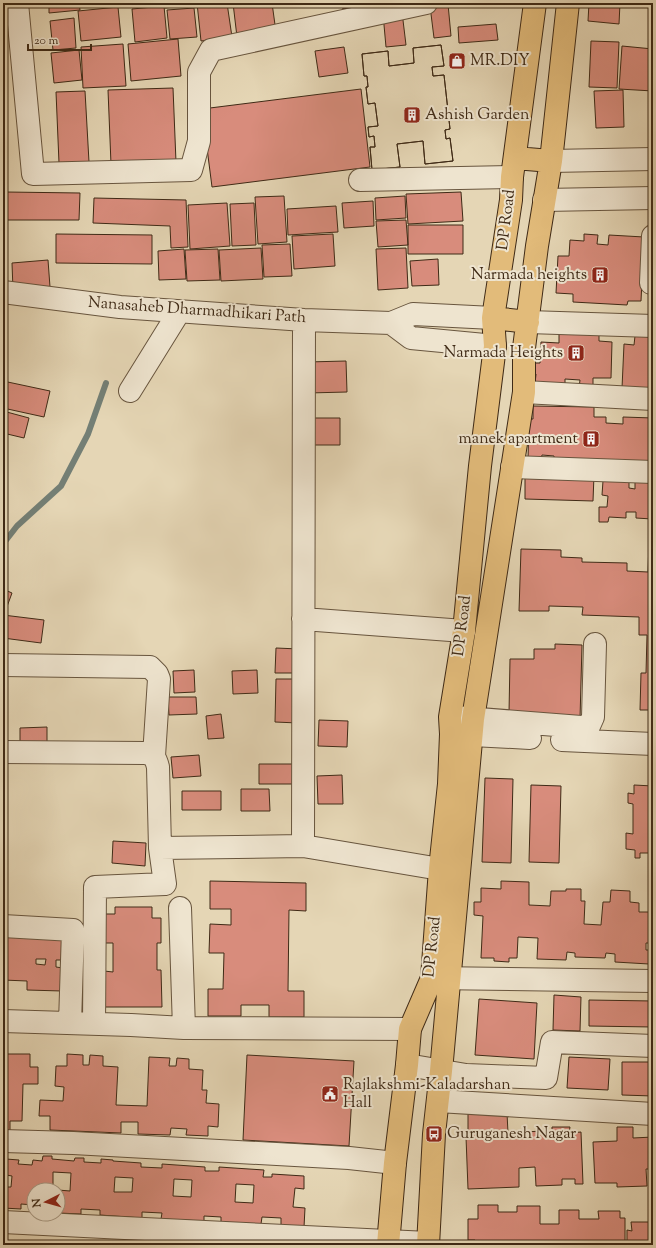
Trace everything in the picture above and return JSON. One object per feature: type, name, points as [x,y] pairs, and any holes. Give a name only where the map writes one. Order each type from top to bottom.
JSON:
[{"type":"main road","name":"DP Road","points":[[428,1244],[434,1134],[442,1071],[440,869],[449,784],[451,725],[464,631],[480,466],[495,346],[493,318],[511,200],[513,168],[535,3]]},
{"type":"main road","name":"DP Road","points":[[388,1243],[410,1029],[441,978],[473,727],[524,392],[524,348],[537,246],[551,161],[568,3]]},
{"type":"main road","points":[[513,168],[551,161]]},
{"type":"main road","points":[[511,200],[544,200]]},
{"type":"main road","name":"Nanasaheb Dharmadhikari Path","points":[[493,318],[529,314]]},
{"type":"main road","points":[[495,346],[524,348]]},
{"type":"street","points":[[17,3],[33,174],[191,170],[199,141],[199,72],[211,50],[426,3]]},
{"type":"street","points":[[551,161],[653,159]]},
{"type":"street","points":[[360,180],[513,168]]},
{"type":"street","points":[[544,200],[653,198]]},
{"type":"street","points":[[651,283],[653,236]]},
{"type":"street","name":"Nanasaheb Dharmadhikari Path","points":[[3,292],[120,307],[304,320],[391,322],[413,314],[493,318]]},
{"type":"street","points":[[130,391],[179,312]]},
{"type":"street","points":[[529,314],[651,321]]},
{"type":"street","points":[[303,846],[304,320]]},
{"type":"street","points":[[391,322],[411,338],[495,346]]},
{"type":"street","points":[[524,392],[653,399]]},
{"type":"street","points":[[512,467],[653,472]]},
{"type":"street","points":[[303,620],[464,631]]},
{"type":"street","points":[[473,727],[589,726],[593,717],[595,644]]},
{"type":"street","points":[[3,665],[150,668],[157,674],[154,756],[158,768],[160,848],[165,884],[95,887],[94,1024]]},
{"type":"street","points":[[451,725],[653,744]]},
{"type":"street","points":[[3,752],[150,753],[154,756]]},
{"type":"street","points":[[160,848],[303,846],[440,869]]},
{"type":"street","points":[[180,908],[184,1028]]},
{"type":"street","points":[[3,926],[94,931]]},
{"type":"street","points":[[70,1023],[73,930]]},
{"type":"street","points":[[441,978],[653,981]]},
{"type":"street","points":[[3,1021],[184,1028],[410,1029]]},
{"type":"street","points":[[407,1065],[466,1075],[546,1078],[552,1042],[653,1046]]},
{"type":"street","points":[[438,1101],[653,1114]]},
{"type":"street","points":[[3,1141],[73,1143],[326,1157],[396,1163]]},
{"type":"street","points":[[3,1222],[428,1244]]},
{"type":"building","points":[[49,3],[79,3],[80,10],[49,13]]},
{"type":"building","points":[[82,3],[123,3],[124,4],[82,7]]},
{"type":"building","points":[[165,3],[194,3],[194,5],[165,8]]},
{"type":"building","points":[[197,3],[227,3],[232,37],[201,41]]},
{"type":"building","points":[[233,3],[272,3],[276,32],[237,37]]},
{"type":"building","points":[[342,3],[370,3],[370,4],[343,9]]},
{"type":"building","points":[[589,3],[620,3],[619,24],[588,21]]},
{"type":"building","points":[[448,4],[451,36],[434,38],[430,6]]},
{"type":"building","points":[[164,6],[167,38],[135,42],[132,9]]},
{"type":"building","points":[[118,7],[121,37],[81,41],[78,11]]},
{"type":"building","points":[[194,8],[197,37],[170,39],[167,10]]},
{"type":"building","points":[[402,12],[406,45],[386,47],[383,14]]},
{"type":"building","points":[[74,18],[76,48],[53,50],[50,21]]},
{"type":"building","points":[[496,24],[498,40],[459,43],[458,27]]},
{"type":"building","points":[[178,39],[181,76],[131,81],[128,44]]},
{"type":"building","points":[[591,41],[619,42],[617,88],[589,87]]},
{"type":"building","points":[[123,44],[126,86],[83,88],[81,47]]},
{"type":"building","name":"Ashish Garden","points":[[441,45],[444,66],[432,67],[433,76],[444,75],[450,129],[445,130],[446,139],[450,138],[453,161],[425,164],[423,141],[397,144],[400,167],[372,170],[370,147],[375,147],[374,136],[369,137],[368,127],[378,126],[375,103],[368,104],[366,87],[368,87],[367,76],[364,76],[362,54],[388,51],[389,66],[414,63],[413,48]]},
{"type":"building","name":"Ashish Garden","points":[[441,45],[444,66],[432,67],[433,76],[444,75],[450,129],[445,130],[446,139],[450,138],[453,161],[425,164],[423,141],[397,144],[400,167],[372,170],[370,147],[375,147],[374,136],[369,137],[368,127],[378,126],[375,103],[368,104],[366,87],[368,87],[367,76],[364,76],[362,54],[388,51],[389,66],[414,63],[413,48]]},
{"type":"building","points":[[622,46],[653,49],[653,91],[619,89]]},
{"type":"building","points":[[344,47],[348,73],[319,77],[315,51]]},
{"type":"building","points":[[79,50],[82,80],[54,83],[51,53]]},
{"type":"building","points":[[173,88],[176,162],[111,164],[108,90]]},
{"type":"building","points":[[361,89],[370,167],[212,187],[202,109]]},
{"type":"building","points":[[623,90],[624,127],[596,128],[594,91]]},
{"type":"building","points":[[85,91],[89,162],[59,163],[56,92]]},
{"type":"building","points":[[6,192],[80,193],[79,220],[6,220]]},
{"type":"building","points":[[461,192],[463,221],[408,224],[406,194]]},
{"type":"building","points":[[284,196],[287,242],[258,244],[255,197]]},
{"type":"building","points":[[405,196],[406,218],[376,220],[375,198]]},
{"type":"building","points":[[94,198],[186,200],[188,247],[171,248],[170,226],[93,223]]},
{"type":"building","points":[[373,201],[374,226],[344,228],[342,203]]},
{"type":"building","points":[[227,203],[230,246],[190,249],[188,205]]},
{"type":"building","points":[[254,203],[256,245],[232,246],[230,204]]},
{"type":"building","points":[[336,206],[338,232],[288,235],[287,209]]},
{"type":"building","points":[[406,220],[408,245],[378,247],[376,221]]},
{"type":"building","points":[[408,225],[463,225],[463,254],[408,254]]},
{"type":"building","points":[[56,234],[152,235],[152,264],[56,263]]},
{"type":"building","points":[[333,234],[335,266],[294,269],[292,236]]},
{"type":"building","name":"Narmada heights","points":[[584,234],[598,235],[597,244],[608,245],[609,235],[644,237],[641,301],[628,301],[627,305],[573,302],[573,294],[556,293],[558,256],[569,256],[570,240],[584,241]]},
{"type":"building","points":[[290,244],[292,276],[264,277],[262,245]]},
{"type":"building","points":[[261,248],[263,279],[221,281],[219,250]]},
{"type":"building","points":[[406,248],[408,288],[378,290],[376,249]]},
{"type":"building","points":[[184,249],[186,279],[159,280],[158,251]]},
{"type":"building","points":[[218,249],[220,280],[187,281],[185,250]]},
{"type":"building","points":[[438,259],[439,285],[412,286],[410,261]]},
{"type":"building","points":[[48,260],[50,287],[13,290],[12,263]]},
{"type":"building","name":"Narmada Heights","points":[[559,330],[599,331],[599,341],[612,342],[611,378],[593,378],[593,388],[579,388],[580,380],[565,379],[565,386],[535,384],[536,374],[533,373],[534,363],[540,363],[541,342],[559,343]]},
{"type":"building","points":[[635,336],[653,337],[653,390],[622,388],[624,344],[634,345]]},
{"type":"building","points":[[346,361],[347,392],[308,393],[307,362]]},
{"type":"building","points":[[3,381],[50,391],[44,417],[3,408]]},
{"type":"building","name":"manek apartment","points":[[533,406],[594,407],[594,417],[606,417],[606,423],[623,424],[623,417],[653,418],[653,466],[554,464],[554,456],[542,455],[541,459],[528,459],[529,419],[533,419]]},
{"type":"building","points":[[3,411],[29,418],[24,438],[3,433]]},
{"type":"building","points":[[310,418],[340,418],[340,445],[311,445]]},
{"type":"building","points":[[525,473],[594,475],[593,501],[525,499]]},
{"type":"building","points":[[653,477],[653,524],[652,519],[636,518],[636,512],[626,512],[626,518],[609,517],[608,522],[599,522],[599,507],[607,507],[608,496],[602,495],[603,481],[608,481],[609,479],[629,482],[629,488],[635,489],[635,480]]},
{"type":"building","points":[[649,541],[653,541],[653,710],[640,710],[641,673],[646,673],[647,635],[639,635],[639,617],[582,615],[583,607],[549,606],[549,611],[519,611],[521,549],[561,550],[561,557],[582,558],[582,562],[627,563],[627,571],[648,572]]},
{"type":"building","points":[[3,589],[12,593],[5,612],[3,611]]},
{"type":"building","points":[[3,615],[44,620],[41,643],[3,638]]},
{"type":"building","points":[[555,644],[582,645],[580,719],[552,718],[552,714],[509,713],[510,659],[534,659],[534,649],[555,649]]},
{"type":"building","points":[[276,648],[299,649],[299,673],[275,673]]},
{"type":"building","points":[[194,670],[195,692],[174,693],[173,671]]},
{"type":"building","points":[[257,670],[258,693],[233,694],[232,671]]},
{"type":"building","points":[[276,679],[299,679],[298,723],[275,722]]},
{"type":"building","points":[[168,697],[196,697],[197,714],[169,715]]},
{"type":"building","points":[[221,714],[224,738],[208,739],[206,716]]},
{"type":"building","points":[[319,720],[348,721],[347,747],[318,746]]},
{"type":"building","points":[[47,727],[47,752],[20,752],[20,728]]},
{"type":"building","points":[[199,755],[201,776],[173,778],[171,757]]},
{"type":"building","points":[[259,764],[298,764],[298,784],[259,784]]},
{"type":"building","points":[[342,775],[343,804],[318,804],[317,776]]},
{"type":"building","points":[[485,778],[513,779],[511,863],[482,862]]},
{"type":"building","points":[[531,785],[561,786],[559,863],[529,862]]},
{"type":"building","points":[[634,785],[653,786],[653,858],[650,858],[650,853],[640,853],[640,858],[635,858],[635,850],[626,849],[626,833],[633,834],[633,804],[628,803],[628,793],[634,794]]},
{"type":"building","points":[[241,789],[269,789],[270,811],[241,811]]},
{"type":"building","points":[[182,791],[221,791],[221,810],[182,810]]},
{"type":"building","points":[[113,841],[146,843],[145,866],[112,863]]},
{"type":"building","points":[[210,881],[306,883],[306,911],[289,910],[288,991],[304,991],[304,1017],[269,1017],[269,1005],[241,1005],[241,1016],[208,1016],[208,989],[223,989],[224,953],[209,953],[210,924],[231,925],[231,909],[210,909]]},
{"type":"building","points":[[501,881],[529,882],[529,905],[550,906],[551,891],[581,889],[581,901],[585,901],[584,924],[601,925],[603,902],[610,902],[611,890],[630,891],[630,902],[639,903],[639,912],[653,912],[653,943],[646,943],[646,950],[649,950],[649,964],[615,962],[615,954],[606,953],[605,958],[575,957],[575,953],[567,952],[566,960],[537,959],[538,938],[518,937],[517,958],[509,958],[509,962],[494,961],[494,958],[481,958],[483,916],[474,915],[474,902],[481,902],[481,888],[501,889]]},
{"type":"building","points":[[115,907],[152,907],[152,918],[161,918],[161,943],[157,943],[157,970],[161,970],[162,1007],[104,1007],[104,971],[113,972],[113,943],[104,943],[104,914],[115,914]]},
{"type":"building","points":[[65,934],[63,960],[56,960],[56,967],[63,968],[62,991],[27,990],[27,981],[3,980],[3,936]],"holes":[[[36,959],[46,959],[45,965],[36,964]]]},
{"type":"building","points":[[554,995],[581,997],[580,1031],[553,1030]]},
{"type":"building","points":[[479,999],[537,1003],[534,1059],[475,1055]]},
{"type":"building","points":[[589,1000],[653,1001],[653,1027],[589,1026]]},
{"type":"building","points":[[3,1054],[30,1054],[30,1067],[38,1067],[38,1084],[23,1084],[22,1121],[10,1121],[10,1133],[3,1133]]},
{"type":"building","points":[[67,1054],[83,1055],[83,1065],[89,1065],[90,1055],[103,1056],[103,1066],[118,1067],[116,1105],[147,1106],[149,1057],[170,1058],[169,1066],[176,1066],[177,1058],[189,1059],[189,1069],[203,1070],[202,1090],[207,1090],[206,1103],[219,1104],[218,1127],[208,1126],[208,1136],[186,1135],[187,1129],[171,1128],[170,1135],[138,1134],[138,1122],[121,1122],[121,1133],[50,1130],[50,1116],[39,1116],[40,1100],[63,1101],[64,1087],[55,1086],[56,1066],[67,1066]]},
{"type":"building","points":[[247,1055],[354,1061],[349,1146],[243,1140]]},
{"type":"building","points":[[569,1057],[610,1059],[608,1090],[567,1088]]},
{"type":"building","points":[[622,1062],[653,1062],[653,1096],[622,1095]]},
{"type":"building","points":[[507,1113],[508,1133],[542,1131],[542,1134],[552,1134],[552,1127],[570,1127],[569,1133],[581,1132],[583,1184],[575,1184],[575,1179],[562,1179],[562,1185],[536,1186],[535,1167],[519,1168],[519,1187],[468,1189],[466,1137],[468,1137],[468,1114]]},
{"type":"building","points":[[617,1127],[633,1127],[633,1138],[653,1137],[653,1169],[646,1169],[647,1186],[617,1187],[617,1183],[595,1183],[593,1142],[617,1141]]},
{"type":"building","points":[[43,1156],[52,1156],[52,1159],[74,1161],[75,1158],[84,1158],[84,1162],[101,1163],[101,1159],[141,1163],[141,1167],[162,1168],[162,1164],[205,1167],[205,1171],[219,1171],[219,1167],[264,1170],[263,1177],[272,1177],[272,1174],[304,1176],[304,1189],[295,1188],[293,1207],[305,1208],[304,1227],[281,1226],[281,1218],[262,1217],[261,1224],[221,1222],[221,1217],[204,1216],[204,1221],[161,1219],[162,1213],[142,1212],[142,1218],[100,1215],[100,1210],[81,1209],[81,1214],[66,1213],[66,1191],[70,1191],[71,1173],[53,1172],[53,1182],[26,1182],[26,1204],[21,1204],[21,1209],[3,1208],[3,1187],[11,1187],[12,1176],[6,1175],[6,1159],[19,1160],[18,1164],[32,1165],[33,1160],[42,1161]],"holes":[[[115,1177],[133,1178],[132,1192],[114,1192]],[[174,1179],[192,1180],[191,1197],[173,1196]],[[236,1184],[254,1185],[253,1203],[235,1202]]]},
{"type":"building","points":[[478,1205],[498,1205],[498,1212],[517,1212],[517,1206],[540,1206],[540,1224],[559,1224],[559,1210],[579,1210],[579,1219],[599,1219],[598,1211],[620,1211],[620,1218],[625,1218],[625,1245],[475,1245],[475,1240],[468,1240],[468,1219],[478,1219]]},
{"type":"building","points":[[631,1222],[653,1222],[653,1245],[627,1245],[627,1230],[632,1231]]},
{"type":"waterway","points":[[3,544],[17,526],[61,486],[88,434],[106,383]]},
{"type":"place","name":"MR.DIY","points":[[457,61]]},
{"type":"place","name":"Ashish Garden","points":[[412,115]]},
{"type":"place","name":"Narmada heights","points":[[600,275]]},
{"type":"place","name":"Narmada Heights","points":[[576,353]]},
{"type":"place","name":"manek apartment","points":[[591,439]]},
{"type":"place","name":"Rajlakshmi-Kaladarshan Hall","points":[[330,1094]]},
{"type":"place","name":"Guruganesh Nagar","points":[[434,1134]]}]
